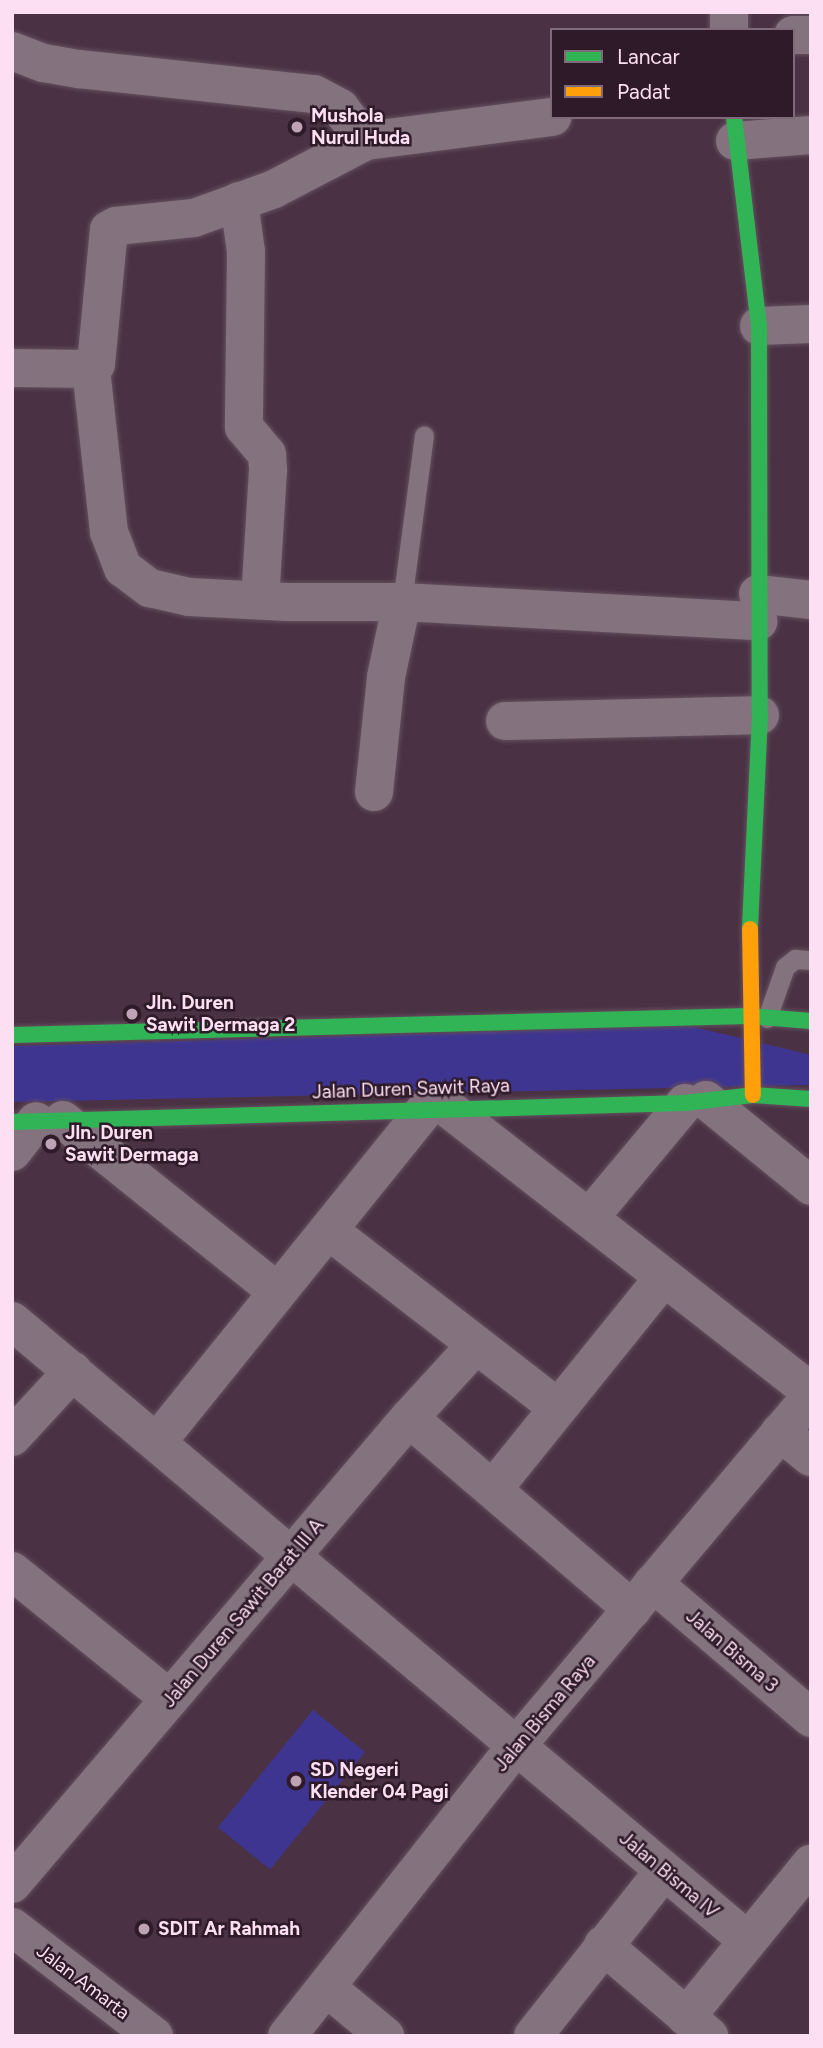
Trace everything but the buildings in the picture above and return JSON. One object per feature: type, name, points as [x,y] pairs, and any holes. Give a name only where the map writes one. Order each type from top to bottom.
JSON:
[{"type":"street","points":[[12,51],[44,63],[79,69],[314,94],[340,108],[366,141]]},
{"type":"street","points":[[12,368],[91,369],[96,364],[109,230],[125,223],[194,218],[274,189],[366,141],[550,117]]},
{"type":"street","points":[[753,1095],[758,1017],[760,715],[758,326],[734,129],[811,135]]},
{"type":"street","points":[[239,201],[246,252],[244,426],[267,454],[268,470],[260,600]]},
{"type":"street","points":[[758,326],[811,324]]},
{"type":"street","points":[[91,369],[109,532],[123,568],[150,588],[176,594],[260,600],[758,608],[811,600]]},
{"type":"street","points":[[374,792],[386,677],[402,602]]},
{"type":"street","points":[[505,721],[760,715]]},
{"type":"street","points":[[12,1035],[758,1017],[811,1021]]},
{"type":"street","name":"Jalan Duren Sawit Raya","points":[[37,1121],[695,1102],[753,1095],[811,1099]]},
{"type":"street","points":[[589,1218],[695,1102],[811,1186]]},
{"type":"street","points":[[157,1442],[328,1230],[437,1110],[589,1218],[811,1394]]},
{"type":"street","points":[[12,1152],[37,1121],[278,1292]]},
{"type":"street","points":[[328,1230],[558,1408]]},
{"type":"street","points":[[493,1489],[664,1277]]},
{"type":"street","name":"Jalan Bisma IV","points":[[12,1321],[518,1744],[746,1939]]},
{"type":"street","name":"Jalan Duren Sawit Barat III A","points":[[12,1884],[409,1418],[476,1345]]},
{"type":"street","points":[[12,1437],[73,1371]]},
{"type":"street","name":"Jalan Bisma Raya","points":[[287,2036],[518,1744],[811,1394]]},
{"type":"street","name":"Jalan Bisma 3","points":[[409,1418],[493,1489],[811,1718]]},
{"type":"street","points":[[780,1432],[811,1457]]},
{"type":"street","points":[[17,1585],[170,1699]]},
{"type":"street","points":[[603,1945],[697,2026],[746,1939],[811,1864]]},
{"type":"street","points":[[533,2036],[664,1871]]},
{"type":"street","name":"Jalan Amarta","points":[[12,1927],[149,2034]]},
{"type":"street","points":[[326,1987],[385,2036]]},
{"type":"lane","points":[[402,602],[424,435]]},
{"type":"lane","points":[[758,1017],[785,967],[795,959],[811,960]]},
{"type":"shaded area","points":[[690,1026],[811,1055],[811,1085],[12,1102],[12,1046]]},
{"type":"shaded area","points":[[313,1710],[365,1752],[270,1870],[218,1827]]},
{"type":"traffic: fast","points":[[734,119],[759,326],[760,715],[750,929]]},
{"type":"traffic: fast","points":[[12,1035],[749,1016],[811,1021]]},
{"type":"traffic: fast","points":[[12,1122],[685,1103],[753,1095],[811,1099]]},
{"type":"traffic: slow","points":[[750,929],[753,1095]]},
{"type":"place","name":"Mushola Nurul Huda","points":[[297,127]]},
{"type":"place","name":"Jln. Duren Sawit Dermaga 2","points":[[132,1014]]},
{"type":"place","name":"Jln. Duren Sawit Dermaga","points":[[51,1144]]},
{"type":"place","name":"SD Negeri Klender 04 Pagi","points":[[296,1781]]},
{"type":"place","name":"SDIT Ar Rahmah","points":[[144,1929]]}]
